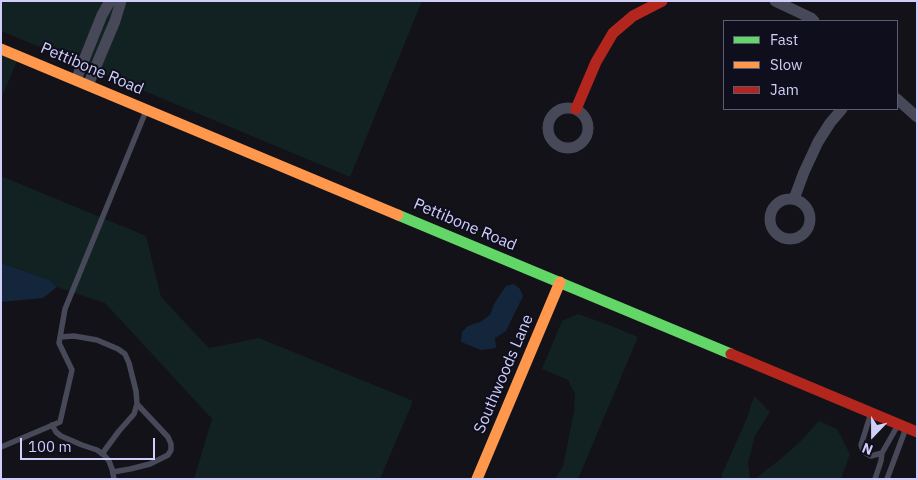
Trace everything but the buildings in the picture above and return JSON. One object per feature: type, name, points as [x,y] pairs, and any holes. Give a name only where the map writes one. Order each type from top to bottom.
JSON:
[{"type":"street","points":[[76,80],[102,15],[110,1]]},
{"type":"street","points":[[88,85],[115,21],[120,1]]},
{"type":"street","points":[[576,109],[596,62],[613,33],[633,16],[662,1]]},
{"type":"street","points":[[775,1],[813,20]]},
{"type":"street","name":"Pettibone Road","points":[[1,49],[907,428]]},
{"type":"street","points":[[898,100],[917,117]]},
{"type":"street","points":[[794,199],[818,142],[841,110]]},
{"type":"street","name":"Southwoods Lane","points":[[477,479],[560,282]]},
{"type":"lane","points":[[1,447],[60,422],[72,370],[59,344],[64,309],[146,110]]},
{"type":"lane","points":[[60,337],[74,336],[97,340],[125,354],[136,391],[137,404],[134,414],[102,454]]},
{"type":"lane","points":[[113,472],[150,464],[168,455],[171,450],[168,437],[137,404]]},
{"type":"lane","points":[[871,413],[861,446],[863,451],[871,456],[882,453],[907,428]]},
{"type":"lane","points":[[52,425],[56,432],[62,436],[97,450],[102,454],[109,462],[114,479]]},
{"type":"lane","points":[[887,479],[907,428]]},
{"type":"lane","points":[[875,479],[882,453]]},
{"type":"shaded area","points":[[1,1],[422,1],[350,177],[1,31]]},
{"type":"shaded area","points":[[1,49],[19,56],[1,99]]},
{"type":"shaded area","points":[[1,176],[146,236],[161,297],[209,348],[259,338],[413,401],[380,479],[194,479],[212,419],[105,303],[57,287],[50,280],[1,263]]},
{"type":"shaded area","points":[[578,314],[638,337],[578,479],[555,479],[563,466],[574,412],[575,394],[568,380],[542,369],[562,321]]},
{"type":"shaded area","points":[[754,396],[770,412],[755,436],[748,463],[750,479],[722,479],[722,474],[747,418]]},
{"type":"shaded area","points":[[819,421],[837,429],[850,454],[841,479],[755,479],[799,443]]},
{"type":"water","points":[[1,263],[50,280],[57,287],[43,298],[1,302]]},
{"type":"water","points":[[514,284],[520,289],[523,296],[506,331],[495,338],[496,348],[481,350],[461,342],[462,332],[468,326],[480,322],[490,315],[494,304],[506,286]]},
{"type":"traffic: fast","points":[[398,215],[731,354]]},
{"type":"traffic: slow","points":[[1,49],[398,215]]},
{"type":"traffic: slow","points":[[477,479],[560,282]]},
{"type":"traffic: jam","points":[[576,109],[596,62],[613,33],[633,16],[662,1]]},
{"type":"traffic: jam","points":[[731,354],[917,432]]}]
